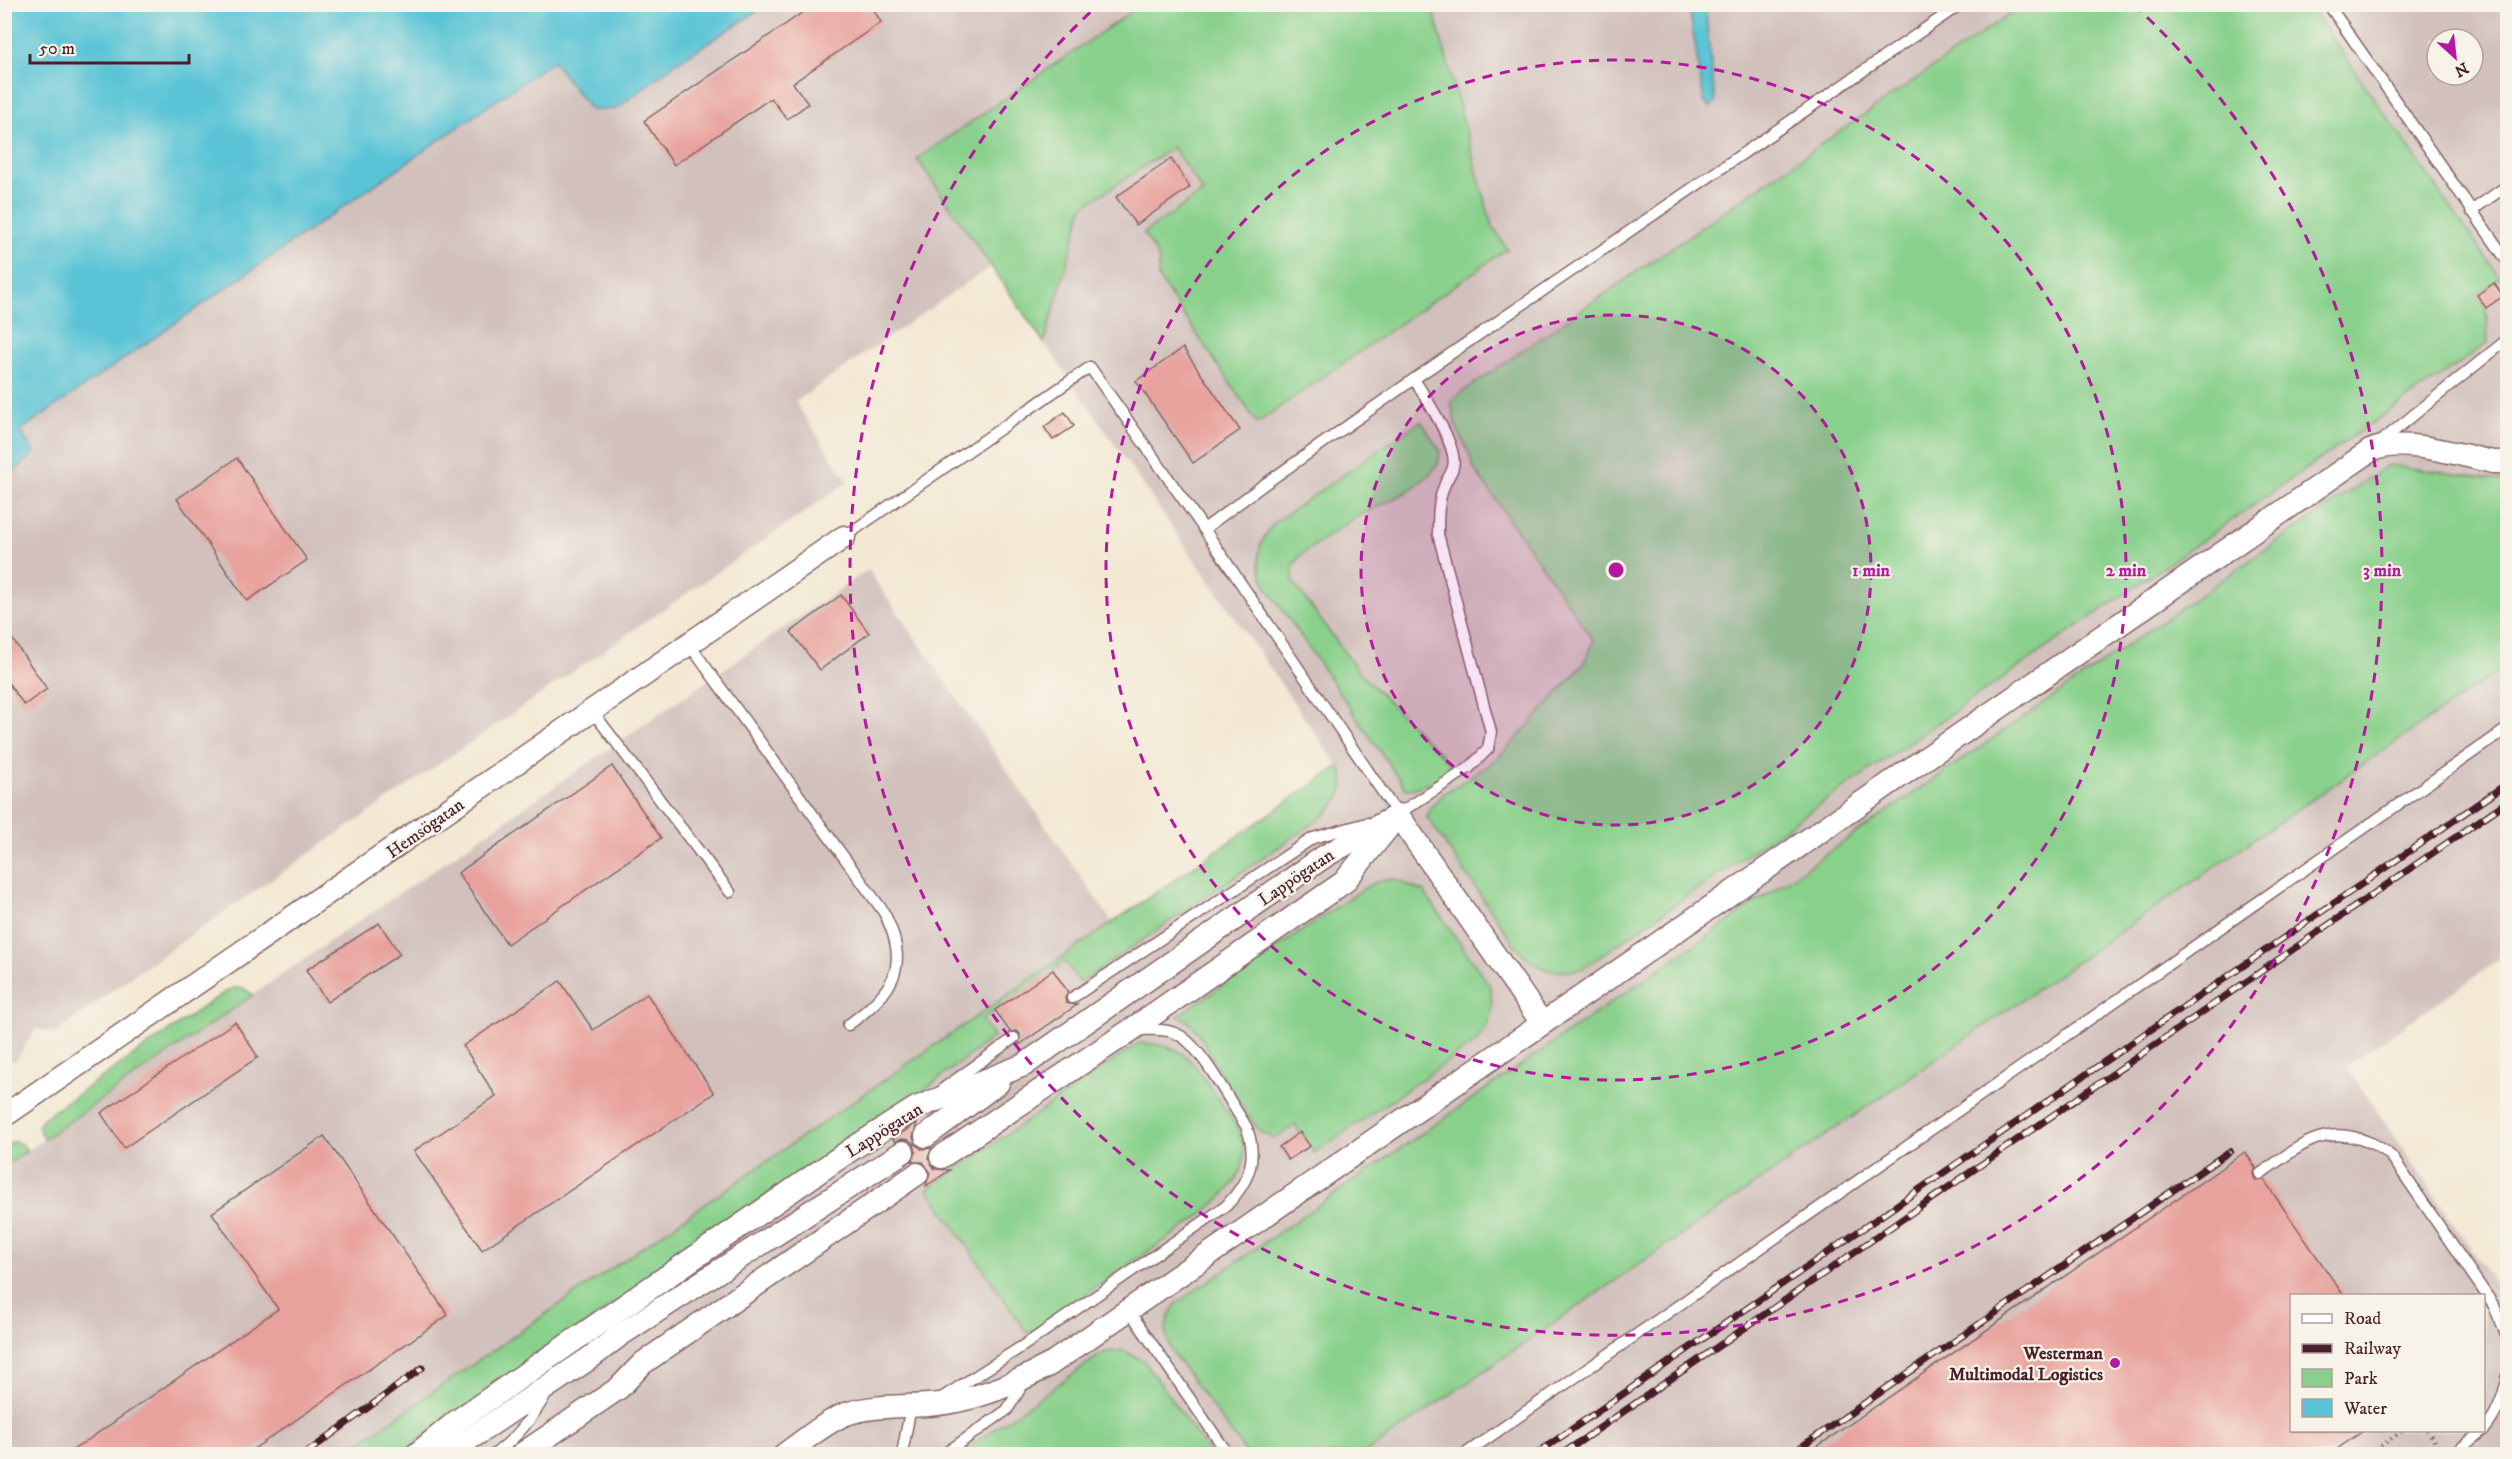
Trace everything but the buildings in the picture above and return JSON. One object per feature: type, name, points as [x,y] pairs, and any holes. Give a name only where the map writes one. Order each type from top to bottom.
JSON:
[{"type":"street","points":[[785,1455],[839,1417],[957,1401],[1028,1377],[1049,1365],[2370,451],[2381,446],[2399,445],[2493,462],[2508,462]]},
{"type":"street","name":"Hemsögatan","points":[[4,1116],[844,537]]},
{"type":"street","points":[[1398,815],[1542,1023]]},
{"type":"street","name":"Lappögatan","points":[[941,1157],[1131,1030],[1344,882],[1398,815]]},
{"type":"street","name":"Lappögatan","points":[[417,1455],[457,1421],[802,1183],[916,1108],[1023,1065],[1325,856],[1398,815]]},
{"type":"street","points":[[926,1136],[1023,1065]]},
{"type":"street","points":[[447,1455],[620,1335],[903,1152]]},
{"type":"street","points":[[522,1455],[619,1388],[643,1363],[917,1174]]},
{"type":"lane","points":[[1204,529],[1414,379],[1961,4]]},
{"type":"lane","points":[[2328,4],[2508,262]]},
{"type":"lane","points":[[2471,211],[2508,185]]},
{"type":"lane","points":[[2370,451],[2508,339]]},
{"type":"lane","points":[[844,537],[1090,367],[1204,529],[1398,815]]},
{"type":"lane","points":[[1072,998],[1313,838],[1398,815],[1469,768],[1488,749],[1491,732],[1438,534],[1437,510],[1444,486],[1454,465],[1451,449],[1435,412],[1414,379]]},
{"type":"lane","points":[[689,644],[883,911],[892,928],[897,948],[895,972],[886,992],[874,1006],[848,1025]]},
{"type":"lane","points":[[593,712],[730,892]]},
{"type":"lane","points":[[1465,1455],[2508,728]]},
{"type":"lane","points":[[902,1455],[920,1406],[1032,1340],[1226,1206],[1244,1184],[1253,1160],[1251,1138],[1246,1126],[1199,1054],[1188,1040],[1172,1032],[1131,1030]]},
{"type":"lane","points":[[916,1108],[1014,1038]]},
{"type":"lane","points":[[2260,1174],[2310,1141],[2326,1134],[2340,1134],[2356,1138],[2384,1149],[2392,1157],[2494,1306],[2508,1339]]},
{"type":"lane","points":[[1128,1309],[1228,1455]]},
{"type":"lane","points":[[2485,1428],[2491,1422],[2501,1401],[2508,1375]]},
{"type":"lane","points":[[944,1455],[1007,1410],[1028,1377]]},
{"type":"lane","points":[[495,1455],[511,1442],[528,1422],[558,1380]]},
{"type":"lane","points":[[2454,1455],[2481,1432]]},
{"type":"path","points":[[2379,1455],[2375,1450],[2402,1432]]},
{"type":"path","points":[[2428,1432],[2443,1455]]},
{"type":"shaded area","points":[[767,4],[2507,5],[2507,954],[2346,1066],[2507,1301],[2507,1454],[5,1454],[5,1166],[868,570],[1112,922],[1338,766],[991,266],[795,402],[848,482],[126,980],[55,1034],[36,1028],[16,1061],[6,1060],[5,1064],[5,480],[34,453],[20,432],[553,61],[590,110],[616,109],[676,63]]},
{"type":"green space","points":[[1141,5],[1432,5],[1491,223],[1507,249],[1257,423],[1158,277],[1159,259],[1144,233],[1203,192],[1173,147],[1083,207],[1044,343],[917,159]]},
{"type":"green space","points":[[2023,5],[2309,5],[2500,278],[2477,295],[2486,308],[2488,343],[1583,968],[1562,972],[1538,966],[1516,947],[1427,817],[1431,807],[1443,794],[1488,766],[1505,751],[1583,665],[1594,641],[1473,467],[1456,427],[1451,400]]},
{"type":"green space","points":[[1421,421],[1440,451],[1438,464],[1429,475],[1407,492],[1353,519],[1301,555],[1293,566],[1293,582],[1358,671],[1453,767],[1437,779],[1406,789],[1266,586],[1260,568],[1259,553],[1263,539],[1274,523]]},
{"type":"green space","points":[[2388,465],[2507,481],[2507,665],[1364,1454],[1247,1454],[1171,1351],[1166,1326],[1177,1303]]},
{"type":"green space","points":[[1339,766],[1344,781],[1341,795],[1333,807],[1321,818],[1080,983],[1065,962],[982,1020],[993,1037],[916,1096],[398,1454],[343,1454]]},
{"type":"green space","points":[[1394,879],[1424,892],[1490,986],[1492,1002],[1488,1023],[1476,1042],[1314,1153],[1295,1125],[1274,1139],[1260,1132],[1230,1090],[1198,1032],[1187,1020],[1178,1016],[1363,889],[1376,882]]},
{"type":"green space","points":[[234,988],[243,988],[253,995],[44,1139],[38,1127],[42,1119]]},
{"type":"green space","points":[[1139,1043],[1168,1047],[1186,1056],[1193,1063],[1238,1128],[1243,1146],[1242,1166],[1224,1194],[1192,1222],[1028,1334],[928,1189]]},
{"type":"green space","points":[[15,1141],[23,1145],[27,1151],[5,1166],[5,1146]]},
{"type":"green space","points":[[1125,1351],[1144,1361],[1210,1454],[959,1454],[1100,1355],[1107,1352]]},
{"type":"water","points":[[5,4],[767,5],[676,63],[616,109],[590,110],[553,61],[20,431],[34,453],[5,480]]},
{"type":"water","points":[[1689,5],[1705,5],[1715,102],[1710,107],[1704,102]]},
{"type":"railway","points":[[1536,1454],[2508,783]]},
{"type":"railway","points":[[1562,1454],[2508,801]]},
{"type":"railway","points":[[1791,1454],[2230,1151]]},
{"type":"railway","points":[[305,1454],[422,1368]]},
{"type":"place","name":"Westerman Multimodal Logistics","points":[[2115,1363]]}]
